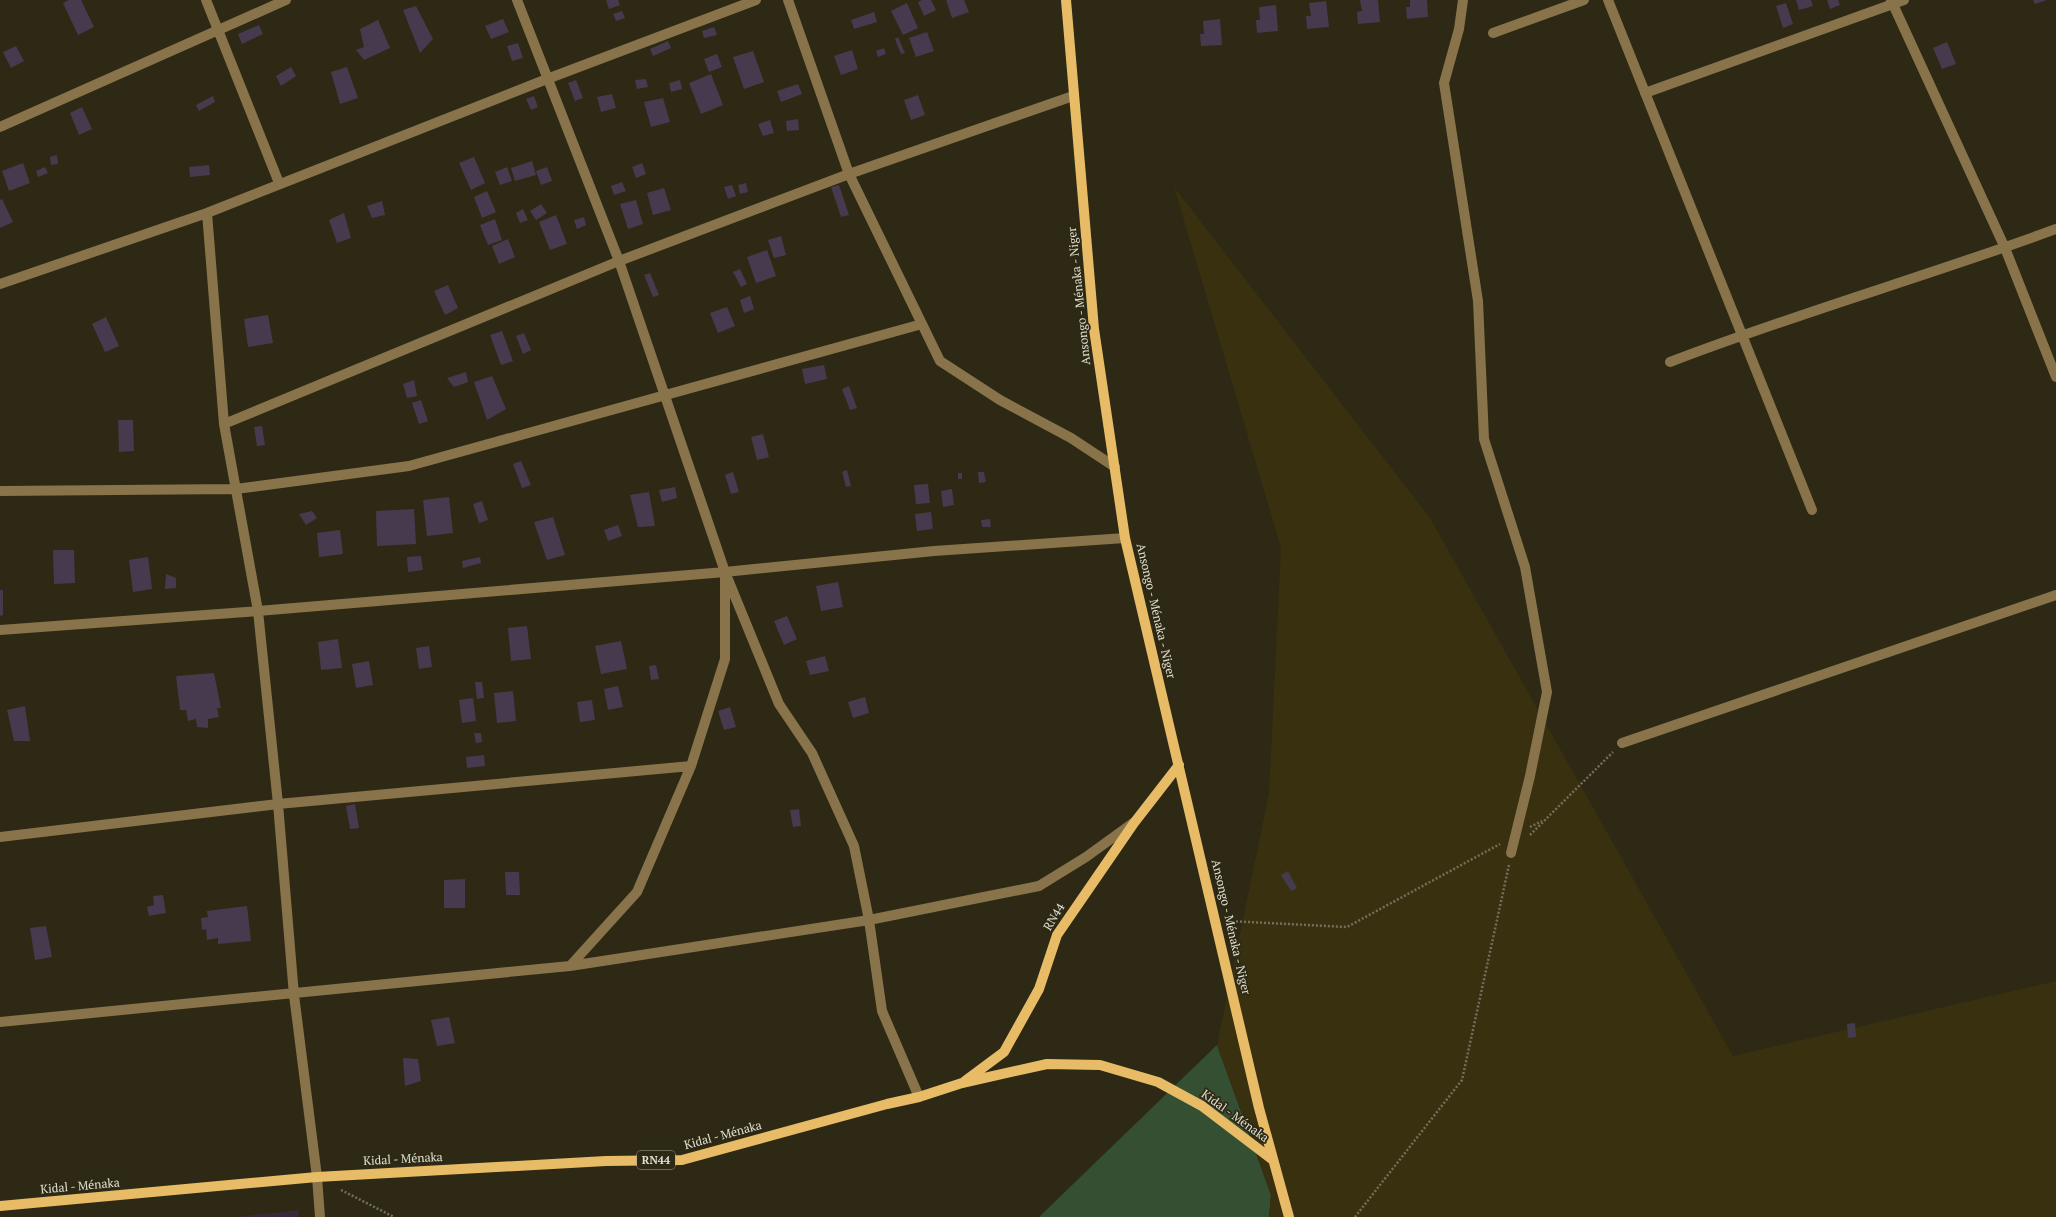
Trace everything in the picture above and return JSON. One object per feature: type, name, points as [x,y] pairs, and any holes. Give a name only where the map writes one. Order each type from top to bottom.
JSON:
[{"type":"main road","name":"Ansongo - Ménaka - Niger","points":[[1066,0],[1094,329],[1125,538],[1259,1108],[1289,1217]]},
{"type":"main road","name":"RN44","points":[[962,1083],[1004,1052],[1039,989],[1057,935],[1134,823],[1179,765]]},
{"type":"main road","name":"Kidal - Ménaka","points":[[0,1206],[317,1177],[606,1161],[682,1160],[887,1104],[919,1097],[962,1083],[1047,1064],[1100,1065],[1158,1082],[1202,1106],[1273,1160]]},
{"type":"street","points":[[206,0],[279,183]]},
{"type":"street","points":[[0,127],[217,29],[230,25],[286,0]]},
{"type":"street","points":[[517,0],[620,261],[725,572],[779,704],[812,753],[854,846],[869,920],[882,1010],[919,1097]]},
{"type":"street","points":[[0,284],[207,213],[279,183],[547,79],[756,0]]},
{"type":"street","points":[[788,0],[849,174],[940,361],[1000,400],[1071,438],[1115,466]]},
{"type":"street","points":[[1463,0],[1459,29],[1444,83],[1478,301],[1484,439],[1525,568],[1547,692],[1530,776],[1511,853]]},
{"type":"street","points":[[1493,33],[1584,0]]},
{"type":"street","points":[[1608,0],[1812,510]]},
{"type":"street","points":[[1645,93],[1892,2],[1904,0]]},
{"type":"street","points":[[1892,2],[2005,248],[2056,377]]},
{"type":"street","points":[[224,424],[620,261],[849,174],[1074,96]]},
{"type":"street","points":[[207,213],[224,424],[258,611],[278,804],[294,995],[317,1177],[320,1217]]},
{"type":"street","points":[[1670,362],[1742,334],[2005,248],[2056,229]]},
{"type":"street","points":[[0,491],[236,489],[409,466],[922,324]]},
{"type":"street","points":[[0,630],[258,611],[725,572],[934,551],[1125,538]]},
{"type":"street","points":[[570,966],[637,892],[691,766],[725,659],[725,572]]},
{"type":"street","points":[[1622,743],[2056,596]]},
{"type":"street","points":[[0,837],[278,804],[691,766]]},
{"type":"street","points":[[0,1022],[294,995],[570,966],[869,920],[1039,886],[1086,857],[1134,823]]},
{"type":"path","points":[[1355,1217],[1462,1080],[1511,853],[1622,743]]},
{"type":"path","points":[[1216,920],[1348,927],[1546,819]]},
{"type":"path","points":[[338,1188],[394,1217]]},
{"type":"shaded area","points":[[298,1210],[299,1217],[237,1217]]},
{"type":"green space","points":[[1217,1045],[1271,1195],[1269,1217],[1039,1217]]},
{"type":"sand","points":[[1174,187],[1430,518],[1733,1056],[2056,981],[2056,1217],[1269,1217],[1271,1194],[1217,1045],[1269,793],[1281,548]]},
{"type":"building","points":[[69,0],[81,0],[94,27],[78,35],[63,3]]},
{"type":"building","points":[[606,0],[618,0],[620,5],[609,9]]},
{"type":"building","points":[[922,0],[931,0],[936,10],[924,16],[918,2]]},
{"type":"building","points":[[946,0],[964,0],[969,12],[952,18]]},
{"type":"building","points":[[1360,0],[1378,0],[1380,22],[1358,24],[1357,12],[1362,11]]},
{"type":"building","points":[[1410,0],[1427,0],[1428,17],[1407,19],[1406,7],[1410,7]]},
{"type":"building","points":[[1796,0],[1811,0],[1813,6],[1799,10]]},
{"type":"building","points":[[1827,0],[1838,0],[1840,5],[1830,9]]},
{"type":"building","points":[[2033,0],[2047,0],[2035,4]]},
{"type":"building","points":[[1326,1],[1329,27],[1307,29],[1306,16],[1311,16],[1309,3]]},
{"type":"building","points":[[907,3],[918,28],[903,35],[891,11]]},
{"type":"building","points":[[1786,3],[1793,24],[1783,28],[1776,6]]},
{"type":"building","points":[[1276,5],[1278,31],[1257,33],[1256,20],[1260,20],[1259,7]]},
{"type":"building","points":[[416,6],[433,39],[420,53],[403,10]]},
{"type":"building","points":[[622,11],[625,18],[616,21],[613,14]]},
{"type":"building","points":[[874,12],[877,22],[854,29],[851,20]]},
{"type":"building","points":[[503,19],[509,32],[491,39],[485,26]]},
{"type":"building","points":[[1220,19],[1222,45],[1201,46],[1200,34],[1204,34],[1203,21]]},
{"type":"building","points":[[378,20],[390,48],[364,60],[356,50],[364,47],[360,29]]},
{"type":"building","points":[[259,25],[263,34],[242,44],[238,34]]},
{"type":"building","points":[[714,27],[717,35],[704,38],[702,31]]},
{"type":"building","points":[[927,32],[934,51],[916,57],[909,38]]},
{"type":"building","points":[[898,37],[905,53],[901,54],[895,39]]},
{"type":"building","points":[[668,41],[671,48],[653,56],[650,49]]},
{"type":"building","points":[[1947,42],[1956,64],[1942,69],[1933,48]]},
{"type":"building","points":[[518,43],[523,58],[512,61],[507,46]]},
{"type":"building","points":[[16,46],[24,61],[11,68],[3,52]]},
{"type":"building","points":[[884,48],[886,54],[878,57],[876,51]]},
{"type":"building","points":[[852,50],[858,69],[841,75],[834,56]]},
{"type":"building","points":[[753,51],[764,82],[744,89],[733,57]]},
{"type":"building","points":[[717,54],[722,67],[709,72],[704,59]]},
{"type":"building","points":[[291,67],[296,76],[281,86],[276,76]]},
{"type":"building","points":[[347,67],[358,98],[340,104],[331,72]]},
{"type":"building","points":[[711,74],[723,105],[701,114],[689,83]]},
{"type":"building","points":[[646,79],[648,87],[637,89],[635,80]]},
{"type":"building","points":[[576,80],[583,98],[575,101],[568,83]]},
{"type":"building","points":[[680,80],[682,89],[671,92],[669,83]]},
{"type":"building","points":[[798,84],[802,94],[781,102],[777,91]]},
{"type":"building","points":[[612,94],[616,108],[601,112],[597,97]]},
{"type":"building","points":[[918,95],[925,115],[911,120],[904,100]]},
{"type":"building","points":[[213,96],[215,102],[199,111],[196,105]]},
{"type":"building","points":[[534,96],[538,107],[531,110],[526,99]]},
{"type":"building","points":[[663,98],[670,122],[651,127],[644,102]]},
{"type":"building","points":[[82,107],[92,129],[79,135],[70,113]]},
{"type":"building","points":[[798,119],[799,130],[787,131],[786,121]]},
{"type":"building","points":[[770,120],[774,133],[763,136],[758,124]]},
{"type":"building","points":[[57,155],[58,164],[51,165],[50,157]]},
{"type":"building","points":[[474,157],[485,183],[471,190],[459,163]]},
{"type":"building","points":[[532,161],[536,175],[515,181],[511,168]]},
{"type":"building","points":[[23,163],[30,183],[9,191],[2,171]]},
{"type":"building","points":[[642,163],[646,174],[636,178],[632,167]]},
{"type":"building","points":[[209,165],[210,175],[190,177],[189,167]]},
{"type":"building","points":[[45,167],[48,173],[38,177],[36,171]]},
{"type":"building","points":[[507,167],[512,181],[500,185],[495,172]]},
{"type":"building","points":[[547,167],[552,181],[541,185],[536,171]]},
{"type":"building","points":[[622,182],[626,191],[614,195],[611,186]]},
{"type":"building","points":[[746,183],[748,192],[740,194],[738,185]]},
{"type":"building","points":[[732,185],[736,196],[728,199],[724,187]]},
{"type":"building","points":[[839,185],[849,215],[841,217],[831,187]]},
{"type":"building","points":[[664,188],[671,210],[653,215],[647,193]]},
{"type":"building","points":[[487,191],[496,212],[482,218],[474,197]]},
{"type":"building","points":[[2,199],[13,222],[0,228],[0,200]]},
{"type":"building","points":[[636,200],[643,224],[628,229],[620,204]]},
{"type":"building","points":[[382,201],[385,215],[372,218],[367,206]]},
{"type":"building","points":[[541,204],[547,213],[536,220],[530,211]]},
{"type":"building","points":[[523,209],[528,220],[520,223],[516,213]]},
{"type":"building","points":[[344,213],[351,238],[337,243],[329,220]]},
{"type":"building","points":[[556,215],[567,244],[550,250],[539,222]]},
{"type":"building","points":[[584,217],[586,225],[577,229],[574,220]]},
{"type":"building","points":[[495,219],[502,240],[488,245],[480,225]]},
{"type":"building","points":[[781,236],[786,255],[774,258],[768,240]]},
{"type":"building","points":[[508,239],[515,257],[499,264],[492,246]]},
{"type":"building","points":[[767,250],[776,276],[756,283],[747,257]]},
{"type":"building","points":[[740,269],[747,284],[741,287],[733,272]]},
{"type":"building","points":[[650,273],[659,295],[653,297],[644,275]]},
{"type":"building","points":[[448,285],[458,308],[445,315],[434,291]]},
{"type":"building","points":[[750,296],[754,309],[744,313],[740,300]]},
{"type":"building","points":[[727,307],[735,326],[718,333],[710,313]]},
{"type":"building","points":[[268,315],[273,343],[248,347],[244,319]]},
{"type":"building","points":[[106,317],[119,346],[105,352],[92,324]]},
{"type":"building","points":[[502,331],[513,361],[501,365],[490,335]]},
{"type":"building","points":[[524,333],[531,350],[523,354],[516,336]]},
{"type":"building","points":[[824,365],[827,379],[805,384],[802,369]]},
{"type":"building","points":[[466,372],[468,382],[454,387],[447,378]]},
{"type":"building","points":[[492,376],[506,409],[487,420],[474,382]]},
{"type":"building","points":[[414,380],[417,396],[407,398],[403,384]]},
{"type":"building","points":[[849,386],[857,408],[850,410],[842,389]]},
{"type":"building","points":[[421,400],[428,421],[419,424],[412,403]]},
{"type":"building","points":[[118,420],[133,420],[134,451],[119,452]]},
{"type":"building","points":[[262,426],[265,445],[257,446],[254,427]]},
{"type":"building","points":[[763,434],[769,457],[757,460],[751,437]]},
{"type":"building","points":[[521,461],[531,485],[522,488],[513,464]]},
{"type":"building","points":[[847,470],[851,486],[846,487],[842,472]]},
{"type":"building","points":[[733,472],[739,492],[731,494],[725,475]]},
{"type":"building","points":[[978,472],[984,472],[986,482],[979,483]]},
{"type":"building","points":[[958,473],[962,473],[962,479],[958,479]]},
{"type":"building","points":[[928,484],[930,503],[916,504],[914,485]]},
{"type":"building","points":[[675,487],[677,498],[662,502],[659,490]]},
{"type":"building","points":[[952,489],[954,505],[943,507],[941,491]]},
{"type":"building","points":[[649,492],[655,526],[638,527],[630,495]]},
{"type":"building","points":[[449,497],[453,533],[427,536],[423,500]]},
{"type":"building","points":[[482,501],[488,520],[479,523],[473,504]]},
{"type":"building","points":[[414,509],[416,544],[377,546],[376,511]]},
{"type":"building","points":[[312,511],[317,518],[306,525],[299,514]]},
{"type":"building","points":[[931,512],[933,529],[917,531],[915,514]]},
{"type":"building","points":[[553,517],[565,555],[547,560],[534,522]]},
{"type":"building","points":[[990,519],[991,527],[982,527],[981,520]]},
{"type":"building","points":[[618,525],[622,536],[608,541],[604,530]]},
{"type":"building","points":[[340,530],[343,554],[319,557],[317,533]]},
{"type":"building","points":[[53,550],[74,550],[75,583],[54,584]]},
{"type":"building","points":[[421,556],[423,570],[408,572],[407,557]]},
{"type":"building","points":[[148,557],[152,589],[133,592],[129,560]]},
{"type":"building","points":[[480,557],[481,563],[463,568],[462,561]]},
{"type":"building","points":[[166,574],[176,578],[176,588],[165,589]]},
{"type":"building","points":[[838,582],[843,607],[821,611],[816,586]]},
{"type":"building","points":[[0,590],[3,590],[3,615],[0,616]]},
{"type":"building","points":[[787,616],[797,639],[784,645],[774,621]]},
{"type":"building","points":[[527,626],[531,659],[511,661],[508,628]]},
{"type":"building","points":[[338,639],[342,668],[321,670],[318,642]]},
{"type":"building","points":[[621,641],[627,669],[601,674],[595,646]]},
{"type":"building","points":[[429,646],[432,667],[419,669],[416,648]]},
{"type":"building","points":[[825,656],[829,671],[810,675],[806,661]]},
{"type":"building","points":[[369,661],[373,685],[356,688],[352,664]]},
{"type":"building","points":[[656,665],[659,679],[651,680],[649,666]]},
{"type":"building","points":[[214,673],[221,708],[217,708],[219,717],[208,719],[208,728],[197,727],[196,719],[188,721],[186,710],[180,710],[176,676]]},
{"type":"building","points":[[475,682],[482,682],[484,698],[477,699]]},
{"type":"building","points":[[618,686],[623,707],[608,710],[604,689]]},
{"type":"building","points":[[513,691],[516,721],[497,723],[494,693]]},
{"type":"building","points":[[865,697],[869,713],[853,718],[848,702]]},
{"type":"building","points":[[473,698],[476,721],[462,723],[459,700]]},
{"type":"building","points":[[592,700],[595,720],[580,722],[577,702]]},
{"type":"building","points":[[25,706],[30,741],[14,741],[7,710]]},
{"type":"building","points":[[730,707],[736,727],[724,730],[718,711]]},
{"type":"building","points":[[474,733],[481,733],[482,742],[476,743]]},
{"type":"building","points":[[484,755],[485,766],[467,768],[466,757]]},
{"type":"building","points":[[355,804],[359,828],[350,829],[346,806]]},
{"type":"building","points":[[799,809],[801,826],[793,827],[790,810]]},
{"type":"building","points":[[1288,871],[1297,888],[1291,891],[1281,875]]},
{"type":"building","points":[[505,872],[519,872],[520,895],[506,895]]},
{"type":"building","points":[[465,879],[465,908],[444,908],[444,880]]},
{"type":"building","points":[[163,895],[166,913],[149,916],[147,907],[154,905],[153,896]]},
{"type":"building","points":[[247,906],[251,941],[218,944],[218,938],[207,940],[206,929],[202,930],[201,918],[208,917],[207,911]]},
{"type":"building","points":[[46,926],[52,957],[35,960],[30,928]]},
{"type":"building","points":[[449,1017],[455,1043],[437,1046],[431,1020]]},
{"type":"building","points":[[1855,1023],[1856,1037],[1848,1038],[1847,1024]]},
{"type":"building","points":[[403,1058],[418,1059],[421,1081],[405,1086]]}]
